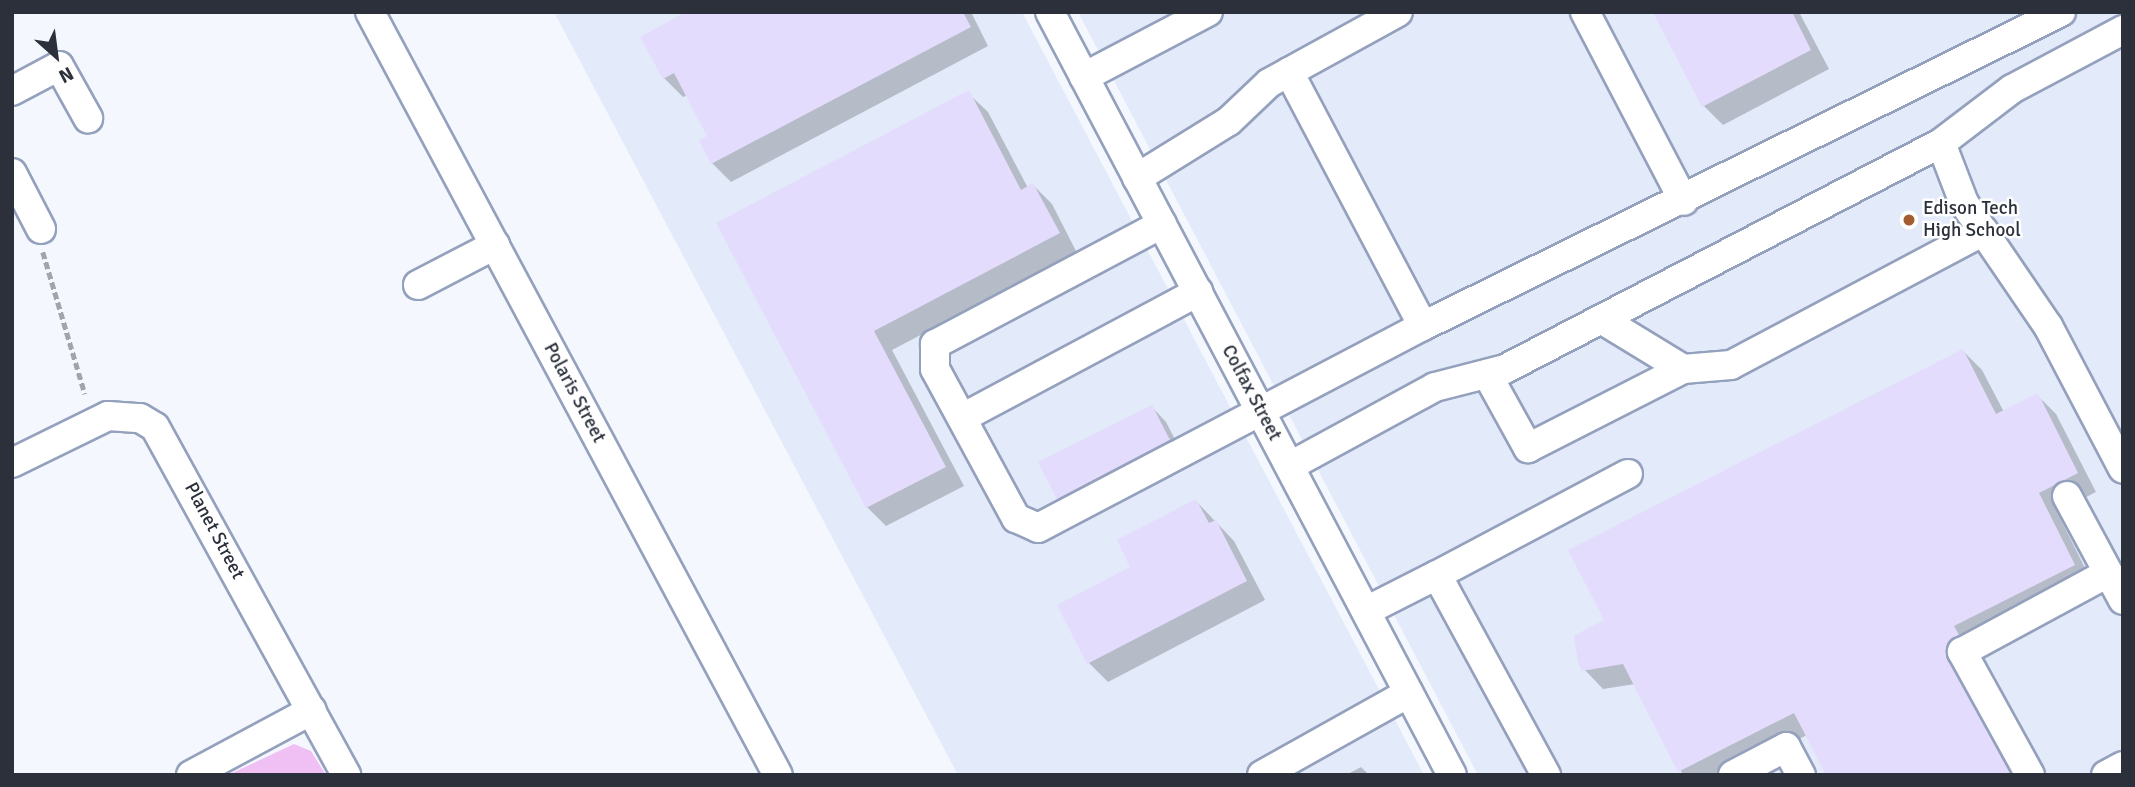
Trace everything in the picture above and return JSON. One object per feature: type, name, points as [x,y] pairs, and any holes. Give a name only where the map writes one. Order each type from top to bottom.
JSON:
[{"type":"street","name":"Polaris Street","points":[[370,12],[778,775]]},
{"type":"street","name":"Colfax Street","points":[[1050,12],[1452,775]]},
{"type":"street","points":[[1137,178],[1229,121],[1269,83],[1398,12]]},
{"type":"street","points":[[1585,12],[1684,201]]},
{"type":"street","points":[[1162,224],[935,344],[935,369],[1016,518],[1038,528],[1423,326],[1684,201],[2061,12]]},
{"type":"street","points":[[1084,77],[1197,15]]},
{"type":"street","points":[[1290,466],[1435,387],[1505,369],[1941,142],[2012,89],[2123,30]]},
{"type":"street","points":[[12,91],[59,66],[88,118]]},
{"type":"street","points":[[1289,72],[1423,326]]},
{"type":"street","points":[[1941,142],[1964,202],[2048,326],[2123,470]]},
{"type":"street","points":[[12,173],[41,229]]},
{"type":"street","points":[[1487,374],[1528,448],[1683,369],[1731,365],[1984,231]]},
{"type":"street","points":[[418,285],[495,245]]},
{"type":"street","points":[[962,418],[1198,292]]},
{"type":"street","points":[[1601,319],[1683,369]]},
{"type":"street","name":"Planet Street","points":[[12,463],[108,416],[140,418],[155,427],[346,775]]},
{"type":"street","points":[[1366,611],[1628,474]]},
{"type":"street","points":[[2067,496],[2123,600]]},
{"type":"street","points":[[2030,775],[1962,652],[2108,573]]},
{"type":"street","points":[[1437,575],[1546,775]]},
{"type":"street","points":[[1262,775],[1409,693]]},
{"type":"street","points":[[191,775],[312,710]]},
{"type":"street","points":[[1733,775],[1786,747],[1801,775]]},
{"type":"street","points":[[2106,775],[2123,766]]},
{"type":"path","points":[[41,229],[37,234],[85,394]]},
{"type":"shaded area","points":[[554,12],[1022,12],[1424,775],[958,775]]},
{"type":"shaded area","name":"Edison Tech High School","points":[[1078,12],[2123,12],[2123,775],[1478,775]]},
{"type":"shaded area","points":[[294,744],[311,751],[326,775],[228,775]]},
{"type":"building","points":[[686,12],[963,12],[971,27],[711,164],[699,141],[707,136],[674,73],[663,79],[640,37]]},
{"type":"building","points":[[1653,12],[1792,12],[1811,50],[1702,107]]},
{"type":"building","points":[[969,90],[1021,190],[1033,183],[1060,233],[874,331],[946,467],[866,508],[716,223]]},
{"type":"building","points":[[1963,349],[1996,414],[2038,393],[2078,473],[2039,493],[2075,565],[1954,626],[1959,635],[1945,651],[2011,775],[1826,775],[1794,713],[1678,772],[1623,664],[1582,671],[1574,636],[1604,620],[1568,550]]},
{"type":"building","points":[[1152,405],[1170,440],[1057,499],[1038,462]]},
{"type":"building","points":[[1196,499],[1209,523],[1216,520],[1247,581],[1087,664],[1057,605],[1130,567],[1117,540]]},
{"type":"place","name":"Edison Tech High School","points":[[1909,220]]}]
